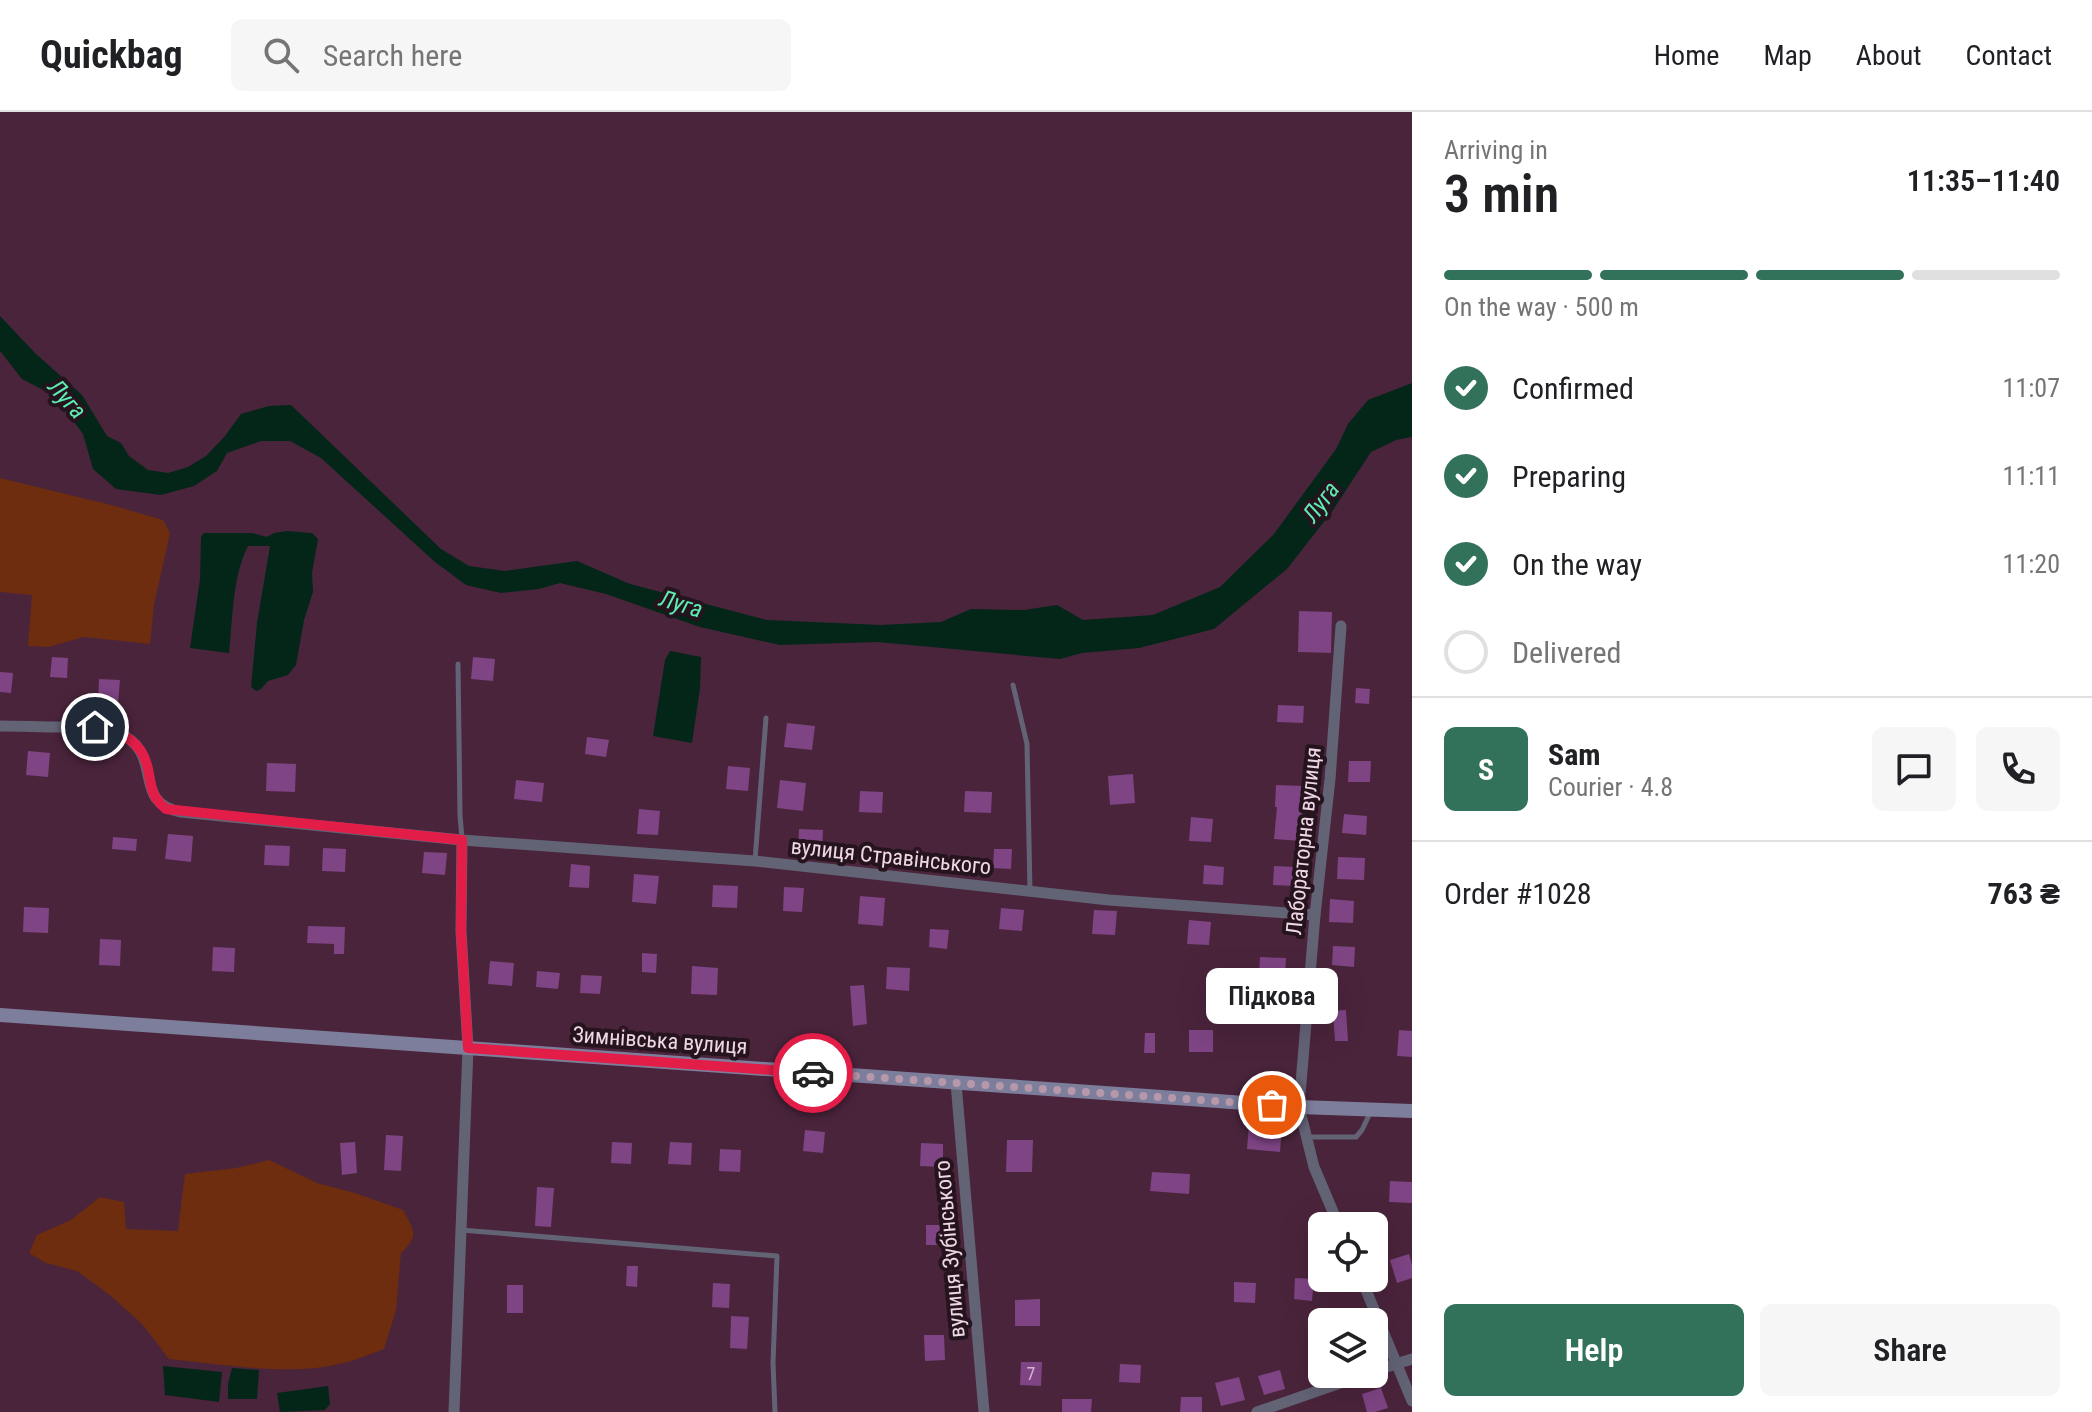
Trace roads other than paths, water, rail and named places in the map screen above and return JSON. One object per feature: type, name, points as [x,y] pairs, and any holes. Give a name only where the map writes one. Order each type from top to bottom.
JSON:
[{"type":"main road","name":"Зимнівська вулиця","points":[[0,1015],[1299,1107],[1412,1111]]},
{"type":"street","name":"Лабораторна вулиця","points":[[1333,1212],[1314,1167],[1299,1107],[1341,626]]},
{"type":"street","name":"вулиця Стравінського","points":[[0,726],[95,727],[116,731],[142,752],[156,801],[166,809],[456,839],[755,861],[1109,900],[1315,915]]},
{"type":"street","points":[[454,1412],[468,1048],[456,839]]},
{"type":"street","name":"вулиця Зубінського","points":[[956,1083],[984,1412]]},
{"type":"street","points":[[1367,1292],[1412,1401]]},
{"type":"street","points":[[1388,1366],[1412,1359]]},
{"type":"street","points":[[1257,1412],[1326,1388]]},
{"type":"lane","points":[[456,839],[460,815],[458,664]]},
{"type":"lane","points":[[1013,685],[1027,744],[1030,892]]},
{"type":"lane","points":[[755,861],[766,718]]},
{"type":"lane","points":[[1307,1137],[1356,1137],[1371,1109]]},
{"type":"lane","points":[[460,1230],[777,1256],[773,1363],[775,1412]]},
{"type":"water","name":"Луга","points":[[0,316],[82,395],[107,436],[121,443],[129,456],[148,470],[168,473],[188,467],[206,456],[241,414],[269,406],[291,405],[441,549],[469,566],[505,571],[577,561],[630,584],[767,620],[881,625],[941,622],[971,609],[1024,610],[1057,605],[1083,620],[1153,615],[1220,587],[1274,534],[1336,449],[1348,424],[1368,400],[1412,383],[1412,437],[1396,440],[1371,452],[1333,510],[1287,569],[1214,629],[1139,648],[1082,653],[1060,659],[877,642],[780,645],[700,627],[606,594],[560,583],[539,589],[501,593],[466,585],[435,562],[321,458],[290,441],[261,441],[227,453],[217,471],[194,486],[161,495],[116,489],[93,469],[83,434],[55,396],[22,379],[0,351]]},
{"type":"water","points":[[287,531],[312,533],[318,539],[312,573],[313,592],[304,620],[296,665],[288,675],[268,681],[256,691],[251,687],[257,623],[270,546],[248,546],[243,558],[234,598],[229,653],[190,648],[200,579],[201,537],[204,533],[252,533],[267,537]]},
{"type":"water","points":[[670,651],[701,657],[692,743],[653,736],[665,660]]},
{"type":"water","points":[[163,1366],[222,1372],[219,1402],[165,1395]]},
{"type":"water","points":[[232,1368],[259,1370],[257,1399],[228,1399]]},
{"type":"water","points":[[328,1386],[330,1404],[325,1410],[280,1412],[277,1393]]},
{"type":"place","name":"Підкова","points":[[1272,1105]]}]
